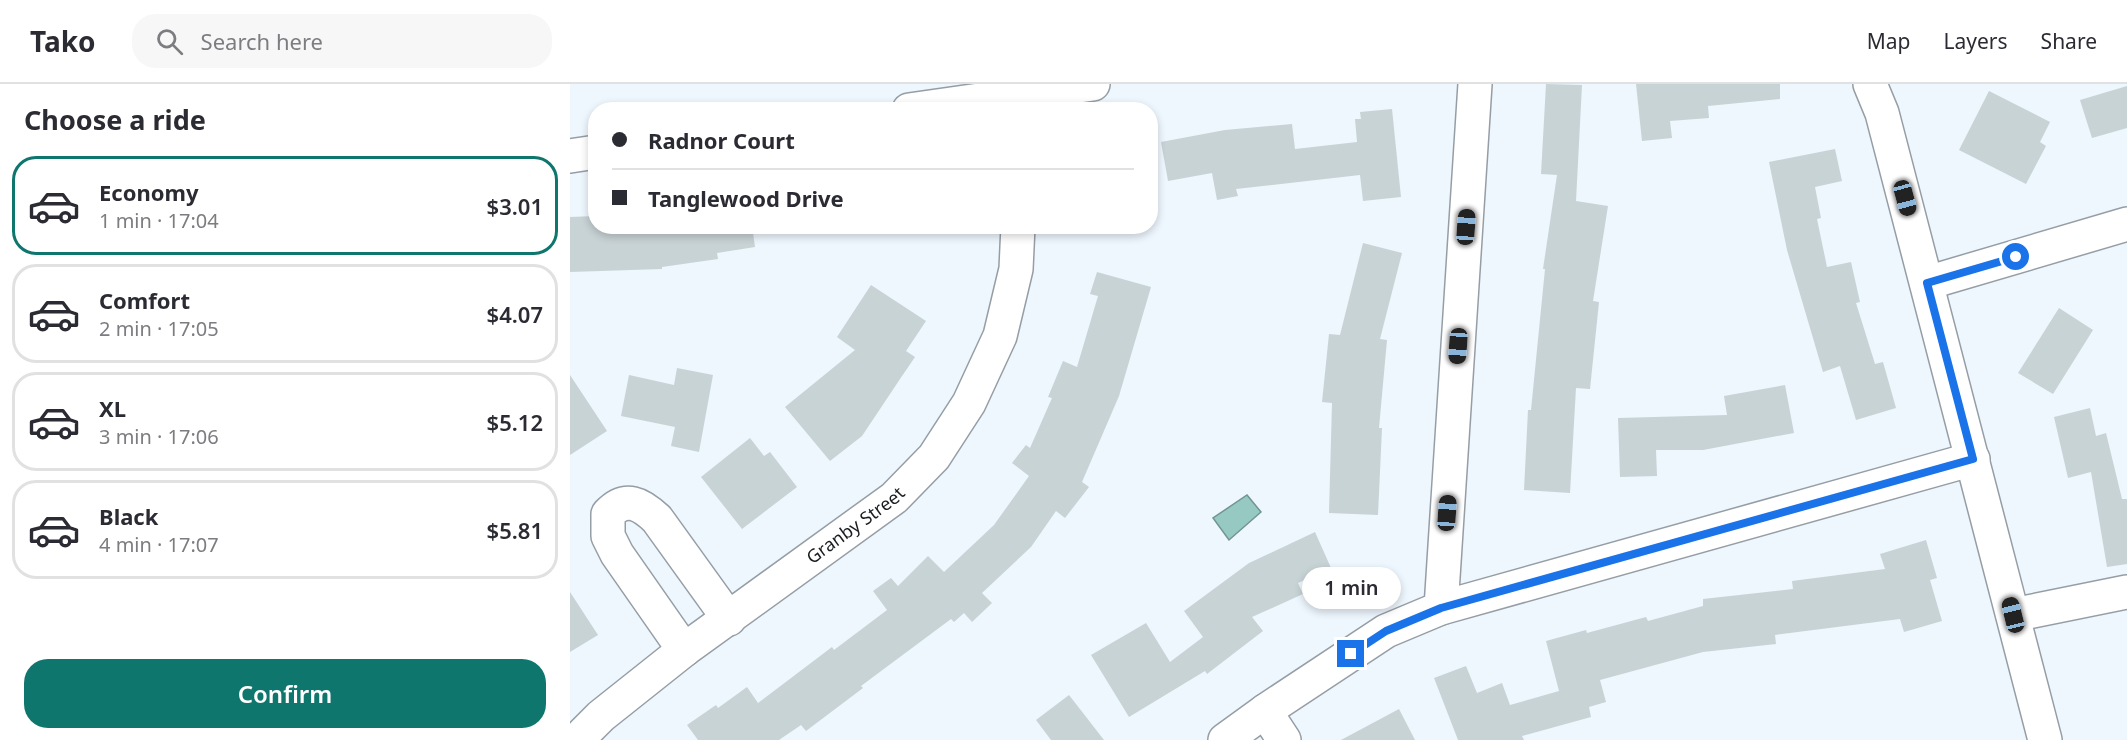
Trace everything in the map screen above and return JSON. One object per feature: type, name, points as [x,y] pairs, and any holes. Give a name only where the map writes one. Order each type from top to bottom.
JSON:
[{"type":"street","points":[[1012,102],[1093,84]]},
{"type":"street","points":[[1441,608],[1475,84]]},
{"type":"street","points":[[1870,84],[1882,113],[2045,740]]},
{"type":"street","points":[[570,156],[588,153]]},
{"type":"street","points":[[1927,283],[2127,224]]},
{"type":"street","name":"Granby Street","points":[[577,740],[600,716],[684,650],[894,498],[934,457],[969,403],[1000,336],[1016,269],[1018,234]]},
{"type":"street","points":[[1225,740],[1386,631],[1441,608],[1973,459]]},
{"type":"street","points":[[684,650],[617,554],[608,536],[608,514],[614,507],[630,502],[644,507],[657,519],[729,619]]},
{"type":"street","points":[[2013,615],[2127,592]]},
{"type":"street","points":[[1265,711],[1284,740]]},
{"type":"shaded area","points":[[1247,495],[1261,512],[1229,540],[1213,518]]},
{"type":"building","points":[[1546,84],[1582,85],[1576,201],[1608,206],[1593,301],[1599,302],[1590,389],[1576,388],[1570,493],[1524,490],[1528,410],[1531,410],[1545,269],[1543,269],[1557,175],[1541,174]]},
{"type":"building","points":[[1636,84],[1780,84],[1780,99],[1708,106],[1709,118],[1670,121],[1672,138],[1642,141]]},
{"type":"building","points":[[2127,86],[2127,128],[2092,138],[2080,100]]},
{"type":"building","points":[[1989,91],[2050,122],[2040,142],[2046,146],[2026,184],[1959,150]]},
{"type":"building","points":[[1392,109],[1401,197],[1363,201],[1360,175],[1236,189],[1238,196],[1217,200],[1212,173],[1168,181],[1161,142],[1225,130],[1292,124],[1295,149],[1357,142],[1355,119],[1361,119],[1360,112]]},
{"type":"building","points":[[1835,149],[1842,181],[1815,187],[1821,218],[1817,219],[1827,267],[1851,262],[1860,302],[1856,303],[1875,364],[1883,362],[1896,408],[1856,420],[1840,366],[1823,372],[1787,250],[1769,162]]},
{"type":"building","points":[[588,216],[588,234],[753,234],[755,247],[717,253],[718,259],[662,267],[662,269],[570,272],[570,217]]},
{"type":"building","points":[[1363,243],[1402,253],[1380,339],[1387,340],[1379,428],[1382,428],[1378,515],[1329,513],[1332,403],[1322,402],[1329,334],[1340,335]]},
{"type":"building","points":[[1097,272],[1151,287],[1119,396],[1082,482],[1089,487],[1065,518],[1056,511],[1031,547],[982,593],[992,603],[972,622],[964,613],[954,622],[951,619],[861,686],[863,688],[806,731],[801,725],[779,740],[698,740],[687,725],[716,705],[718,708],[747,687],[758,703],[832,647],[834,650],[887,610],[873,591],[891,578],[898,586],[928,556],[944,572],[994,525],[1029,476],[1012,463],[1026,445],[1030,448],[1052,398],[1048,397],[1063,361],[1077,367],[1098,296],[1090,294]]},
{"type":"building","points":[[871,285],[926,321],[906,351],[915,357],[862,436],[830,461],[785,407],[855,350],[837,337]]},
{"type":"building","points":[[2059,308],[2093,330],[2053,394],[2018,373]]},
{"type":"building","points":[[677,368],[713,375],[699,452],[671,446],[675,427],[621,416],[629,375],[674,385]]},
{"type":"building","points":[[570,375],[607,431],[570,455]]},
{"type":"building","points":[[1785,385],[1794,433],[1703,450],[1656,450],[1657,476],[1620,477],[1618,418],[1727,415],[1724,396]]},
{"type":"building","points":[[2090,408],[2096,436],[2106,433],[2122,499],[2127,499],[2127,564],[2107,567],[2091,472],[2068,478],[2054,417]]},
{"type":"building","points":[[750,438],[764,456],[770,452],[797,487],[742,529],[701,477]]},
{"type":"building","points":[[1315,532],[1331,568],[1298,583],[1303,594],[1252,617],[1263,631],[1207,674],[1205,671],[1129,717],[1091,655],[1146,623],[1170,662],[1203,637],[1184,611],[1249,563]]},
{"type":"building","points":[[1926,540],[1937,578],[1930,580],[1942,621],[1904,632],[1900,619],[1775,635],[1776,644],[1703,652],[1600,680],[1606,702],[1589,707],[1591,717],[1522,736],[1524,740],[1458,740],[1434,678],[1466,666],[1477,693],[1502,683],[1510,705],[1559,691],[1546,641],[1646,617],[1648,621],[1703,606],[1703,599],[1793,589],[1792,581],[1885,569],[1880,554]]},
{"type":"building","points":[[570,592],[598,635],[570,652]]},
{"type":"building","points":[[1069,695],[1104,740],[1051,740],[1036,720]]},
{"type":"building","points":[[1399,709],[1415,740],[1341,740]]},
{"type":"route","points":[[1351,654],[1386,631],[1441,608],[1973,459],[1927,283],[2016,257]]}]
